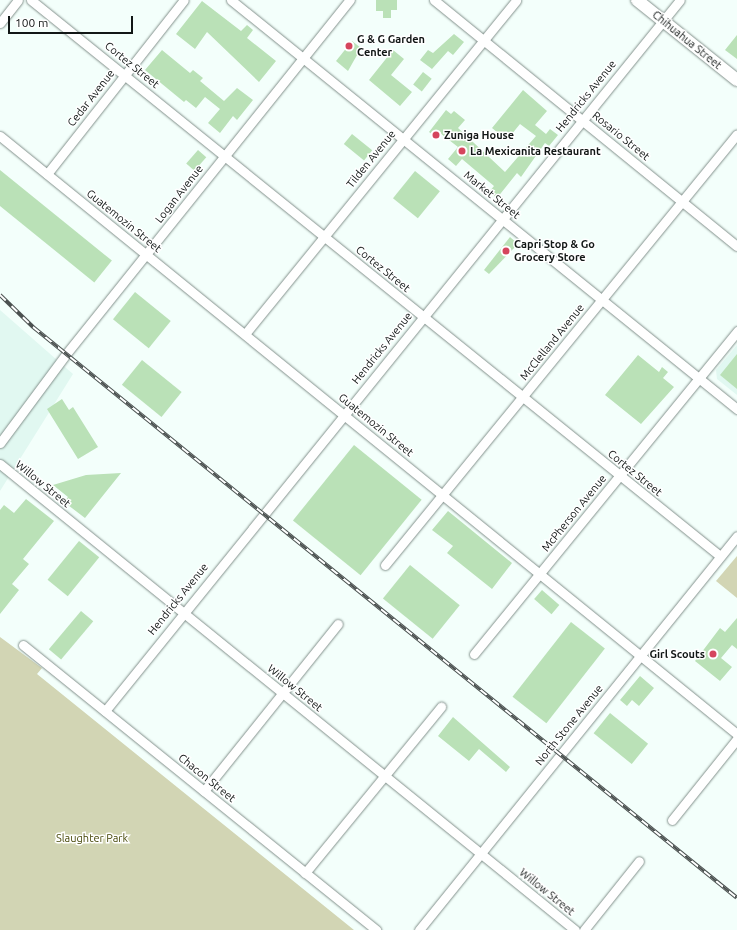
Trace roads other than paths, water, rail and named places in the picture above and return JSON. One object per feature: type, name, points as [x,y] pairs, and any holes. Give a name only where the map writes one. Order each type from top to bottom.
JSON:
[{"type":"main road","name":"Chihuahua Street","points":[[637,0],[737,80]]},
{"type":"street","points":[[0,23],[18,0]]},
{"type":"street","name":"Cortez Street","points":[[31,0],[125,74],[423,317],[524,397],[619,476],[720,556]]},
{"type":"street","name":"Cedar Avenue","points":[[47,174],[184,0]]},
{"type":"street","name":"Market Street","points":[[232,0],[737,409]]},
{"type":"street","name":"Logan Avenue","points":[[0,443],[66,354],[147,255],[350,0]]},
{"type":"street","name":"Rosario Street","points":[[434,0],[737,246]]},
{"type":"street","name":"Tilden Avenue","points":[[245,334],[516,0]]},
{"type":"street","name":"Hendricks Avenue","points":[[104,711],[680,0]]},
{"type":"street","name":"McClelland Avenue","points":[[385,565],[444,496],[737,134]]},
{"type":"street","name":"Guatemozin Street","points":[[0,136],[737,734]]},
{"type":"street","name":"McPherson Avenue","points":[[474,654],[737,330]]},
{"type":"street","name":"Willow Street","points":[[0,464],[575,930]]},
{"type":"street","name":"North Stone Avenue","points":[[419,930],[737,536]]},
{"type":"street","points":[[204,791],[338,624]]},
{"type":"street","name":"Chacon Street","points":[[23,645],[376,930]]},
{"type":"street","points":[[305,873],[441,707]]},
{"type":"street","points":[[672,820],[737,739]]},
{"type":"street","points":[[584,930],[639,861]]},
{"type":"railway","points":[[0,295],[33,327],[737,898]]},
{"type":"place","name":"G & G Garden Center","points":[[349,46]]},
{"type":"place","name":"Zuniga House","points":[[436,135]]},
{"type":"place","name":"La Mexicanita Restaurant","points":[[462,151]]},
{"type":"place","name":"Capri Stop & Go Grocery Store","points":[[506,251]]},
{"type":"place","name":"Girl Scouts","points":[[713,654]]},
{"type":"park label","name":"Slaughter Park","points":[[92,838]]}]
